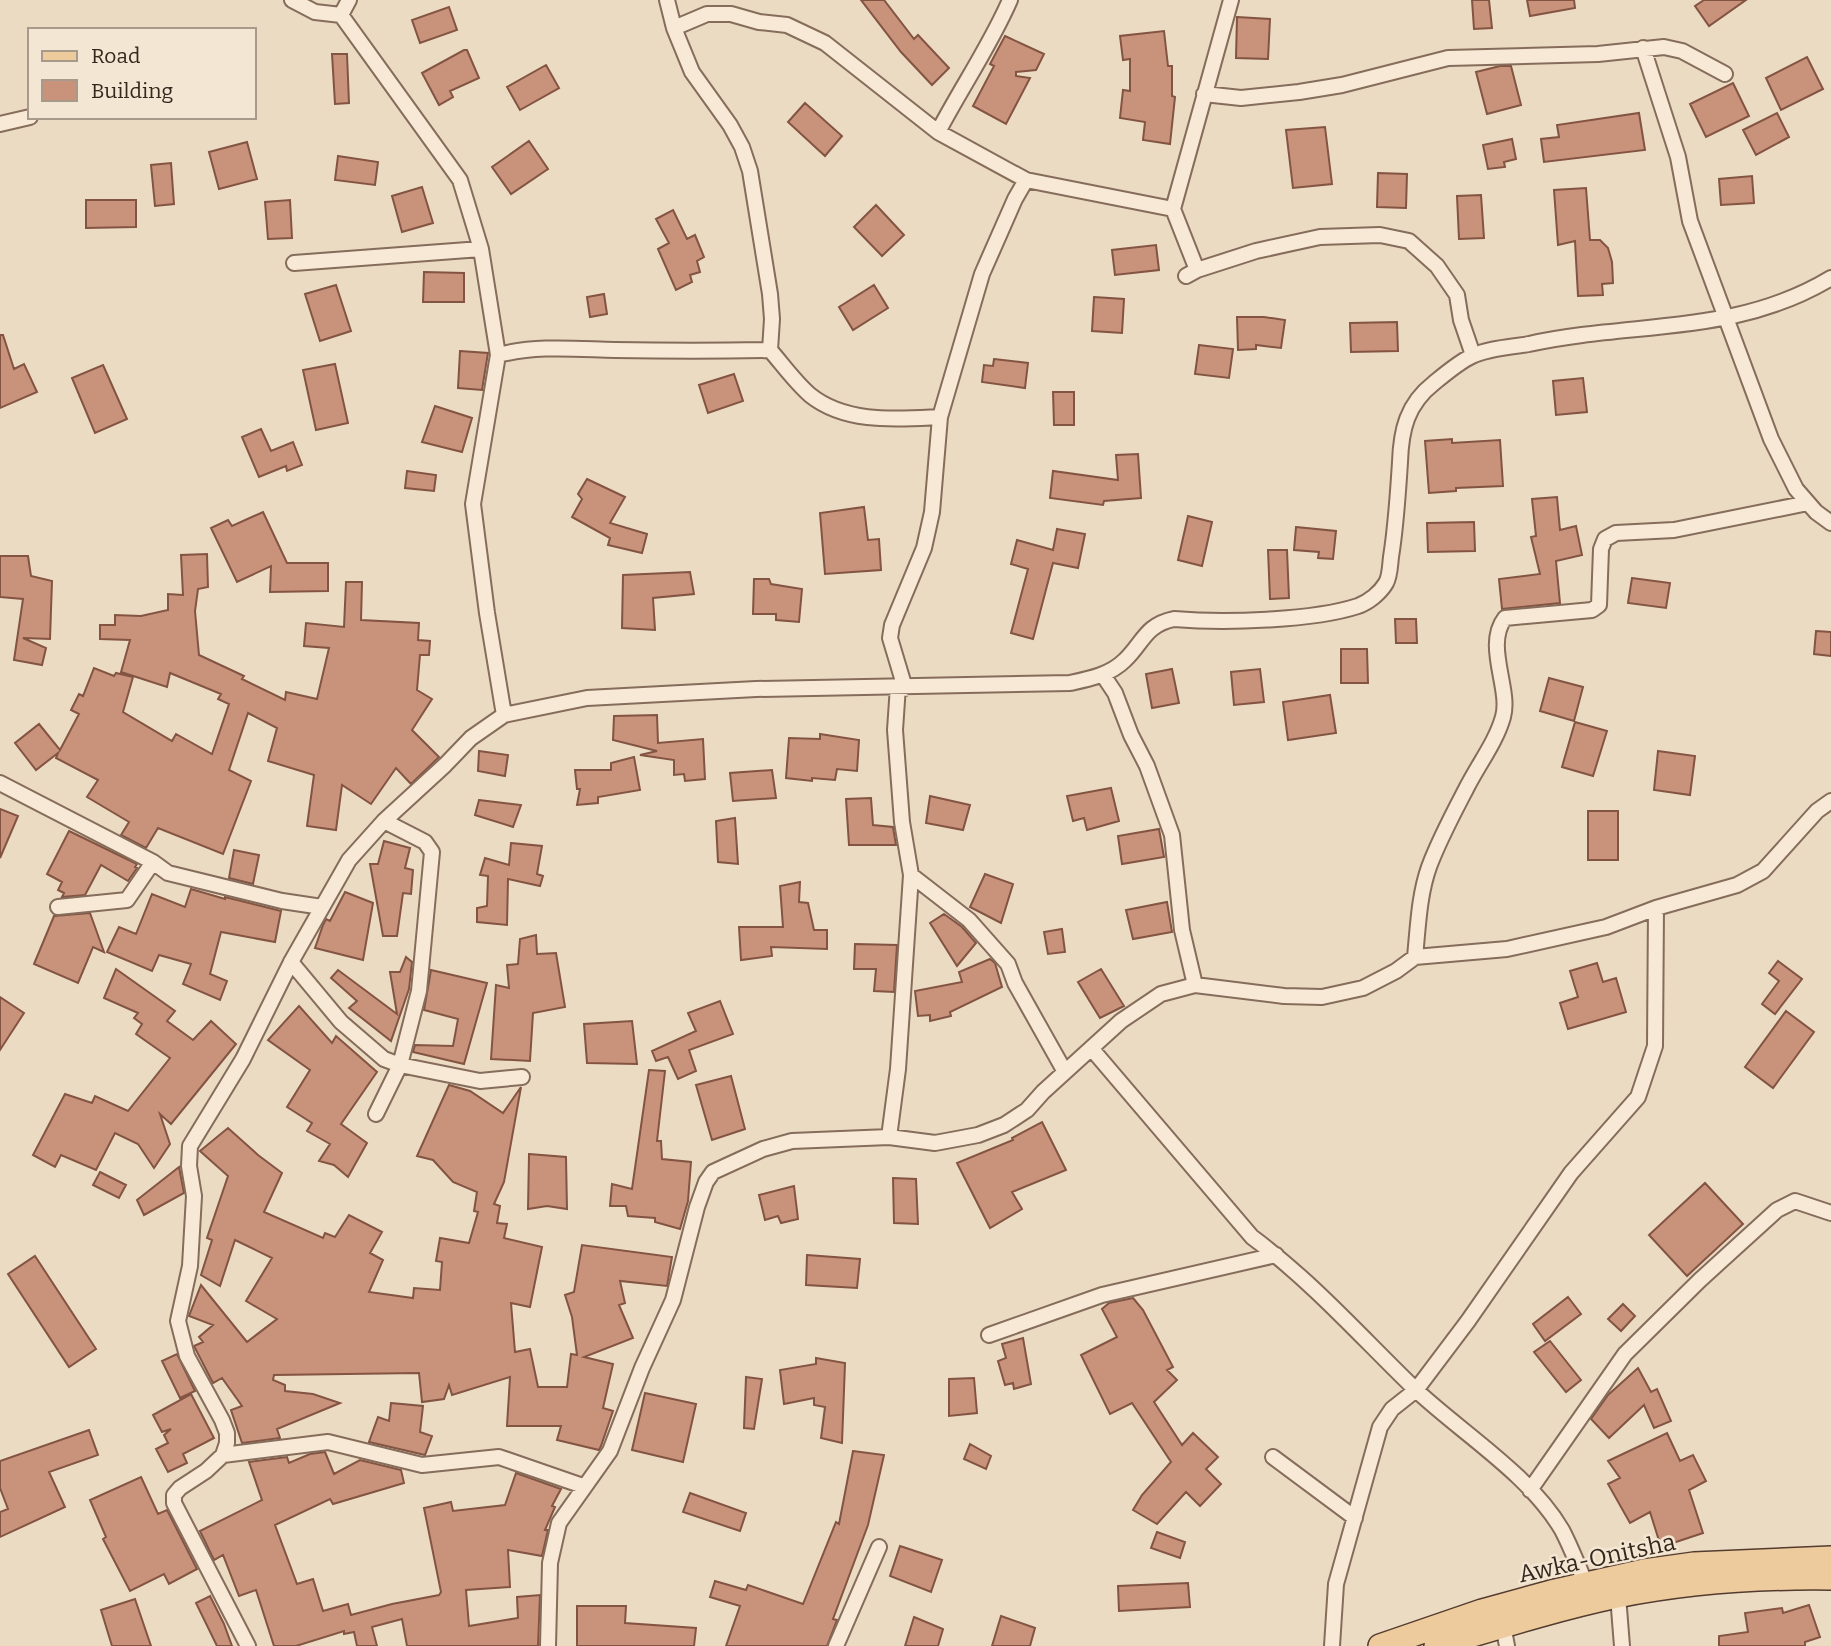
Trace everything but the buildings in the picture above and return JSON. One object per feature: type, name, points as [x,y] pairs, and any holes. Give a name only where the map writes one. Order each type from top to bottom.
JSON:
[{"type":"main road","name":"Awka-Onitsha","points":[[1380,1646],[1482,1611],[1644,1571],[1694,1564],[1831,1558]]},
{"type":"main road","name":"Awka-Onitsha","points":[[1436,1646],[1505,1636],[1618,1596],[1711,1583],[1831,1578]]},
{"type":"street","points":[[292,0],[316,12],[341,15],[460,180],[481,249],[498,355],[473,504],[486,614],[504,715]]},
{"type":"street","points":[[341,15],[349,0]]},
{"type":"street","points":[[667,0],[674,29],[692,72],[730,125],[742,147],[750,171],[770,294],[770,350],[810,395],[827,406],[859,417],[940,417]]},
{"type":"street","points":[[938,132],[995,33],[1010,0]]},
{"type":"street","points":[[1231,0],[1173,209],[1192,273],[1256,251],[1320,237],[1380,235],[1409,241],[1437,266],[1457,295],[1461,320],[1473,355]]},
{"type":"street","points":[[674,29],[707,14],[732,13],[759,22],[787,25],[825,43],[938,132],[1026,180],[1173,209]]},
{"type":"street","points":[[1204,94],[1241,98],[1299,92],[1342,85],[1448,58],[1584,55],[1664,47],[1682,51],[1725,74]]},
{"type":"street","points":[[1643,48],[1678,157],[1690,221],[1771,439],[1796,489],[1816,512],[1831,523]]},
{"type":"street","points":[[0,124],[28,117]]},
{"type":"street","points":[[889,1137],[898,1069],[911,876],[902,822],[895,730],[902,687],[890,638],[892,625],[923,548],[932,512],[940,417],[982,274],[1026,180]]},
{"type":"street","points":[[294,263],[481,249]]},
{"type":"street","points":[[248,1646],[174,1503],[174,1495],[223,1455],[227,1443],[227,1433],[222,1420],[187,1356],[178,1321],[190,1266],[194,1196],[189,1166],[190,1146],[243,1059],[291,962],[349,860],[384,821],[471,738],[504,715],[587,698],[756,689],[1070,684],[1103,675],[1125,661],[1141,638],[1163,622],[1174,619],[1259,619],[1331,613],[1361,605],[1378,594],[1388,580],[1397,518],[1401,436],[1405,422],[1415,401],[1473,355],[1556,338],[1726,319],[1803,295],[1831,278]]},
{"type":"street","points":[[498,355],[548,347],[651,351],[770,350]]},
{"type":"street","points":[[1415,957],[1420,907],[1429,869],[1467,786],[1505,713],[1497,639],[1499,625],[1505,618],[1592,610],[1599,605],[1601,549],[1605,539],[1616,533],[1674,530],[1808,503]]},
{"type":"street","points":[[1103,675],[1115,693],[1147,766],[1172,835],[1181,930],[1195,985]]},
{"type":"street","points":[[0,783],[153,862],[169,873],[282,901],[321,907]]},
{"type":"street","points":[[548,1646],[550,1563],[559,1522],[610,1451],[642,1368],[673,1300],[697,1207],[706,1182],[713,1172],[762,1149],[792,1141],[889,1137],[935,1143],[978,1135],[1004,1125],[1027,1110],[1121,1021],[1161,994],[1195,985],[1284,996],[1322,997],[1363,988],[1396,971],[1415,957],[1507,949],[1606,927],[1656,908],[1737,886],[1763,871],[1817,811],[1831,801]]},
{"type":"street","points":[[376,1114],[400,1065],[419,991],[432,852],[425,842],[384,821]]},
{"type":"street","points":[[58,907],[127,900],[153,862]]},
{"type":"street","points":[[911,876],[969,920],[1008,964],[1015,983],[1065,1072]]},
{"type":"street","points":[[1332,1646],[1336,1584],[1380,1427],[1392,1409],[1416,1390],[1468,1321],[1570,1173],[1637,1097],[1655,1046],[1656,908]]},
{"type":"street","points":[[291,962],[341,1022],[384,1059],[400,1065],[480,1081],[522,1077]]},
{"type":"street","points":[[1091,1048],[1252,1237],[1336,1309],[1416,1390],[1530,1490],[1561,1530],[1586,1584]]},
{"type":"street","points":[[1530,1490],[1625,1354],[1700,1280],[1777,1210],[1795,1201],[1831,1213]]},
{"type":"street","points":[[989,1335],[1102,1295],[1276,1255]]},
{"type":"street","points":[[223,1455],[328,1442],[422,1465],[499,1457],[583,1486]]},
{"type":"street","points":[[1273,1457],[1355,1518]]},
{"type":"street","points":[[836,1646],[878,1547]]},
{"type":"street","points":[[1618,1596],[1622,1646]]}]
